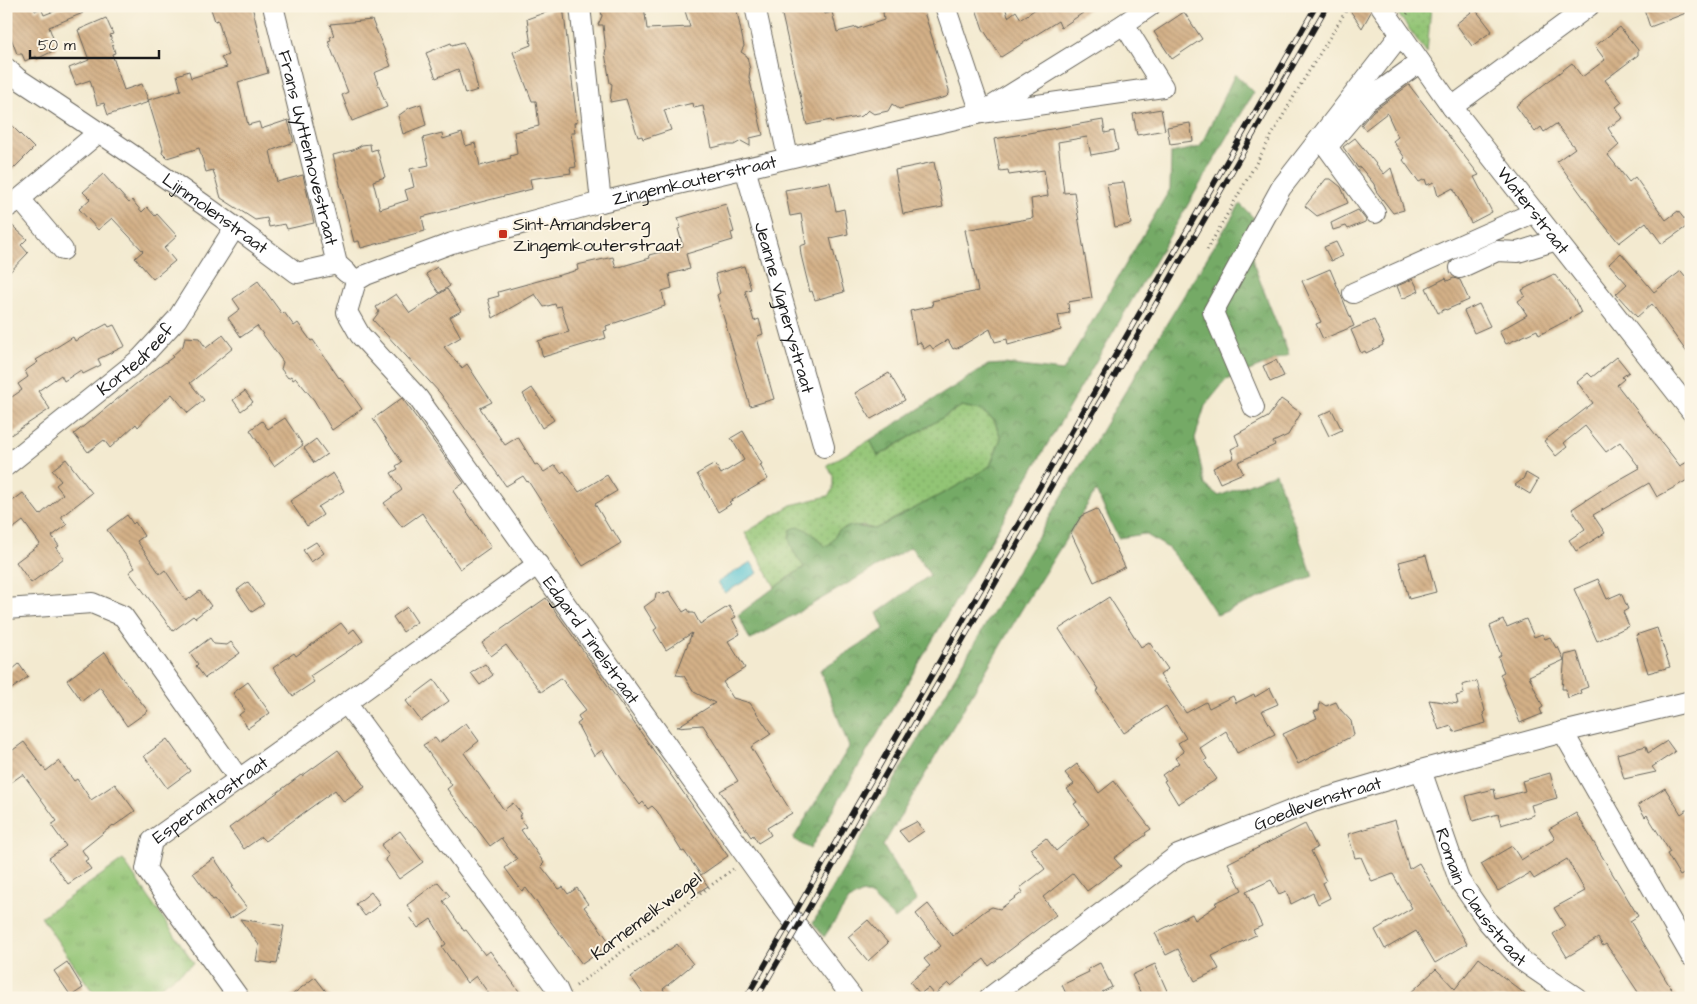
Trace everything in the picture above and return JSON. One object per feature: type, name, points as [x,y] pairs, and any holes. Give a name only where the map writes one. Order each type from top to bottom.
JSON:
[{"type":"street","name":"Frans Uyttenhovestraat","points":[[273,6],[337,264],[356,281]]},
{"type":"street","points":[[580,6],[601,202]]},
{"type":"street","points":[[755,6],[788,157]]},
{"type":"street","points":[[946,6],[981,113]]},
{"type":"street","name":"Zingemkouterstraat","points":[[981,113],[1150,6]]},
{"type":"street","name":"Waterstraat","points":[[1381,6],[1452,107],[1691,411]]},
{"type":"street","points":[[1452,107],[1589,6]]},
{"type":"street","name":"Zingemkouterstraat","points":[[356,281],[366,275],[452,243],[601,202],[788,157],[981,113],[1163,87],[1124,24]]},
{"type":"street","points":[[1254,408],[1212,312],[1281,188],[1400,35]]},
{"type":"street","points":[[1375,213],[1327,147],[1364,102],[1420,62]]},
{"type":"street","name":"Lijnmolenstraat","points":[[6,68],[17,78],[99,132],[235,227],[297,273],[337,264]]},
{"type":"street","points":[[63,250],[13,204],[99,132]]},
{"type":"street","name":"Jeanne Vignerystraat","points":[[746,168],[824,447]]},
{"type":"street","points":[[1353,293],[1535,212]]},
{"type":"street","name":"Kortedreef","points":[[6,466],[141,358],[176,319],[235,227]]},
{"type":"street","points":[[1460,268],[1497,251],[1518,252],[1557,240]]},
{"type":"street","name":"Edgard Tinelstraat","points":[[356,281],[347,312],[360,335],[418,398],[789,916],[853,998]]},
{"type":"street","name":"Esperantostraat","points":[[239,998],[146,869],[152,841],[538,564]]},
{"type":"street","points":[[6,609],[92,603],[123,616],[238,779]]},
{"type":"street","name":"Goedlevenstraat","points":[[989,998],[1178,856],[1314,802],[1420,770],[1563,732],[1691,701]]},
{"type":"street","points":[[346,703],[557,988],[561,997]]},
{"type":"street","points":[[1563,732],[1691,956]]},
{"type":"street","name":"Romain Clausstraat","points":[[1420,770],[1459,880],[1483,915],[1521,960],[1577,998]]},
{"type":"path","points":[[1207,250],[1301,84],[1348,7]]},
{"type":"path","name":"Karnemelkwegel","points":[[561,997],[748,858]]},
{"type":"green space","points":[[1392,6],[1431,6],[1427,53]]},
{"type":"green space","points":[[1235,74],[1254,92],[810,849],[793,839],[849,747],[820,670],[884,629],[877,613],[930,575],[911,547],[750,640],[738,615],[804,567],[791,545],[790,530],[799,526],[812,533],[824,546],[829,545],[838,531],[851,526],[875,529],[959,485],[990,466],[1001,438],[994,420],[980,410],[962,406],[878,456],[870,440],[988,365],[1004,364],[1063,371],[1170,189],[1171,153],[1200,147]]},
{"type":"green space","points":[[1240,204],[1255,219],[1253,263],[1289,355],[1226,380],[1205,406],[1195,438],[1205,485],[1219,496],[1276,473],[1313,576],[1217,615],[1194,580],[1168,548],[1145,534],[1118,538],[1096,491],[1022,609],[883,846],[917,901],[895,919],[872,897],[863,893],[849,900],[824,937],[813,923],[1023,561]]},
{"type":"green space","points":[[962,406],[980,410],[994,420],[1001,438],[990,466],[959,485],[875,529],[863,526],[838,531],[830,545],[824,546],[812,533],[804,567],[775,587],[745,533],[791,505],[828,496],[833,489],[833,476],[827,465],[870,440],[879,456]]},
{"type":"green space","points":[[123,860],[194,963],[144,998],[97,998],[41,917]]},
{"type":"water","points":[[751,562],[758,573],[725,593],[718,582]]},
{"type":"building","points":[[6,6],[34,6],[35,11],[41,8],[44,15],[67,6],[80,6],[83,13],[49,27],[57,49],[37,59],[36,56],[25,61],[22,54],[17,54],[6,24]]},
{"type":"building","points":[[210,6],[252,6],[268,73],[238,82],[248,125],[259,122],[261,129],[288,120],[294,142],[270,151],[277,182],[303,175],[314,223],[287,229],[285,224],[269,227],[267,218],[255,220],[221,198],[213,170],[206,172],[199,148],[167,158],[162,153],[163,149],[148,100],[181,90],[177,75],[189,71],[191,78],[227,67],[221,58],[228,55],[218,20],[215,21]]},
{"type":"building","points":[[563,6],[577,122],[574,123],[575,133],[571,133],[576,167],[570,168],[571,173],[530,179],[532,189],[422,217],[425,231],[361,248],[359,241],[354,242],[333,155],[353,150],[362,145],[370,144],[371,151],[377,149],[385,177],[373,181],[380,209],[408,200],[405,190],[414,187],[410,169],[429,165],[423,138],[442,133],[443,139],[462,133],[466,146],[475,143],[480,166],[511,158],[510,156],[517,154],[514,132],[539,126],[536,101],[532,101],[513,52],[531,45],[527,19]]},
{"type":"building","points":[[600,6],[644,6],[647,29],[690,27],[685,11],[688,11],[687,6],[736,6],[744,46],[741,52],[747,56],[750,70],[749,77],[763,135],[750,138],[750,146],[741,141],[734,145],[712,148],[703,106],[694,108],[693,103],[664,110],[671,130],[643,139],[642,136],[638,137],[626,99],[610,102],[612,84],[610,83],[605,53],[603,25],[598,25],[602,16]]},
{"type":"building","points":[[780,6],[823,6],[825,14],[832,12],[837,32],[857,27],[857,29],[884,20],[883,12],[886,11],[884,6],[922,6],[949,94],[946,97],[899,109],[892,104],[888,111],[874,114],[868,110],[862,116],[807,125]]},
{"type":"building","points":[[975,6],[1005,6],[1008,17],[1016,11],[1021,19],[1040,6],[1093,6],[1061,28],[1058,21],[1001,57],[983,29]]},
{"type":"building","points":[[1347,6],[1369,6],[1371,12],[1362,28]]},
{"type":"building","points":[[1643,6],[1691,6],[1691,11],[1650,27]]},
{"type":"building","points":[[1475,9],[1492,31],[1472,46],[1456,24]]},
{"type":"building","points":[[1184,12],[1202,39],[1172,59],[1154,32]]},
{"type":"building","points":[[106,18],[113,34],[110,35],[115,53],[112,54],[124,90],[142,84],[149,102],[108,115],[104,103],[97,105],[90,80],[76,85],[69,68],[89,60],[78,30]]},
{"type":"building","points":[[372,20],[391,66],[374,73],[387,107],[352,121],[342,95],[348,92],[328,41],[331,40],[330,37],[334,36],[330,24]]},
{"type":"building","points":[[1620,27],[1638,50],[1638,55],[1605,80],[1622,102],[1616,107],[1623,118],[1608,128],[1619,145],[1608,155],[1629,182],[1635,177],[1666,220],[1678,211],[1689,225],[1662,244],[1646,222],[1619,243],[1557,161],[1575,148],[1556,124],[1544,132],[1541,127],[1535,132],[1516,106],[1572,63],[1582,77],[1605,60],[1595,46]]},
{"type":"building","points":[[463,42],[473,64],[478,90],[465,94],[458,69],[436,78],[426,53],[451,43],[452,45]]},
{"type":"building","points":[[1409,85],[1479,175],[1474,177],[1492,212],[1471,223],[1453,188],[1438,196],[1434,182],[1427,185],[1425,179],[1419,182],[1403,160],[1405,158],[1393,141],[1398,137],[1387,113],[1365,130],[1361,125],[1373,111]]},
{"type":"building","points":[[421,104],[426,125],[403,134],[398,116],[409,108]]},
{"type":"building","points":[[1161,109],[1165,130],[1137,135],[1133,114]]},
{"type":"building","points":[[6,120],[34,148],[6,176]]},
{"type":"building","points":[[1103,120],[1105,133],[1114,131],[1118,150],[1091,155],[1087,137],[1058,142],[1064,193],[1074,192],[1092,298],[1068,302],[1069,313],[1058,315],[1061,330],[1008,345],[1007,339],[995,342],[990,329],[956,349],[953,349],[948,340],[933,349],[930,345],[924,349],[920,342],[916,344],[910,311],[933,306],[932,301],[978,291],[965,230],[1033,218],[1031,199],[1048,196],[1044,170],[1009,175],[1008,170],[1000,171],[994,139]]},
{"type":"building","points":[[1190,123],[1193,141],[1170,144],[1167,127]]},
{"type":"building","points":[[1355,138],[1384,174],[1391,168],[1404,210],[1393,213],[1376,191],[1374,184],[1360,167],[1358,168],[1343,147]]},
{"type":"building","points":[[934,162],[943,207],[903,214],[895,170]]},
{"type":"building","points":[[103,174],[129,203],[132,200],[142,212],[147,207],[155,216],[157,214],[177,236],[164,248],[175,261],[153,279],[135,258],[143,251],[112,218],[98,230],[79,209],[90,199],[83,192]]},
{"type":"building","points":[[1326,179],[1331,179],[1341,187],[1348,203],[1317,216],[1305,206]]},
{"type":"building","points":[[830,182],[836,211],[844,209],[848,234],[830,238],[844,292],[815,300],[812,291],[810,292],[801,255],[800,246],[806,244],[801,214],[790,216],[785,190]]},
{"type":"building","points":[[1124,182],[1131,224],[1115,227],[1107,184]]},
{"type":"building","points":[[726,204],[734,232],[731,233],[733,240],[686,254],[690,269],[669,274],[672,288],[662,291],[665,306],[606,326],[607,330],[604,331],[606,338],[543,357],[538,341],[569,332],[561,306],[556,307],[555,304],[544,307],[535,294],[493,318],[488,299],[499,296],[498,292],[578,270],[577,265],[613,257],[616,268],[650,258],[649,255],[683,246],[678,229],[681,228],[678,218]]},
{"type":"building","points":[[1358,210],[1366,220],[1365,222],[1348,229],[1346,226],[1333,230],[1331,223]]},
{"type":"building","points":[[6,220],[27,239],[21,245],[28,253],[6,276]]},
{"type":"building","points":[[1336,242],[1343,256],[1331,261],[1324,247]]},
{"type":"building","points":[[1621,253],[1654,292],[1681,271],[1691,283],[1691,358],[1652,304],[1637,317],[1616,294],[1627,284],[1609,264]]},
{"type":"building","points":[[744,266],[751,289],[745,291],[754,321],[759,319],[763,334],[757,338],[774,399],[750,406],[717,295],[720,293],[715,274]]},
{"type":"building","points":[[437,267],[450,286],[439,293],[426,274]]},
{"type":"building","points":[[1330,269],[1354,326],[1323,339],[1316,324],[1321,322],[1302,281]]},
{"type":"building","points":[[1554,274],[1575,300],[1581,313],[1539,335],[1537,330],[1506,344],[1499,331],[1527,315],[1518,301],[1525,296],[1522,290]]},
{"type":"building","points":[[1446,278],[1447,281],[1454,278],[1460,280],[1469,300],[1438,313],[1426,288]]},
{"type":"building","points":[[1413,279],[1419,291],[1402,299],[1397,286]]},
{"type":"building","points":[[258,281],[282,314],[284,312],[294,326],[298,323],[311,341],[313,340],[362,409],[332,430],[314,400],[296,378],[293,380],[291,376],[288,378],[281,369],[283,362],[257,326],[241,337],[228,318],[240,309],[233,299]]},
{"type":"building","points":[[447,289],[461,311],[450,317],[461,337],[444,347],[462,368],[467,364],[492,402],[480,408],[505,445],[518,437],[535,465],[537,464],[544,472],[555,465],[561,473],[564,471],[579,492],[607,475],[617,491],[595,504],[611,531],[613,530],[621,543],[583,566],[528,481],[523,476],[506,486],[440,393],[373,320],[379,312],[376,307],[396,294],[410,313]]},
{"type":"building","points":[[1479,304],[1490,326],[1474,333],[1464,311]]},
{"type":"building","points":[[1374,320],[1384,342],[1382,343],[1383,345],[1366,353],[1365,351],[1361,353],[1351,330]]},
{"type":"building","points":[[107,324],[109,327],[114,325],[125,346],[98,359],[101,365],[83,374],[81,370],[64,381],[61,375],[38,391],[50,409],[6,438],[6,401],[22,390],[18,384],[28,377],[25,371],[38,362],[36,360],[73,337],[75,341]]},
{"type":"building","points":[[223,335],[233,348],[190,383],[204,400],[188,413],[172,394],[138,427],[136,424],[110,448],[104,440],[88,452],[74,434],[137,383],[173,357],[183,346],[185,337],[199,338],[206,348]]},
{"type":"building","points":[[1617,357],[1629,372],[1622,377],[1624,379],[1617,385],[1680,466],[1691,460],[1691,478],[1657,497],[1649,483],[1593,515],[1605,533],[1576,551],[1569,540],[1585,529],[1572,509],[1640,468],[1620,442],[1606,452],[1585,426],[1564,443],[1567,447],[1556,456],[1544,441],[1593,403],[1577,382],[1588,373],[1592,377]]},
{"type":"building","points":[[1276,360],[1284,376],[1270,382],[1263,366]]},
{"type":"building","points":[[889,373],[905,400],[871,419],[855,393]]},
{"type":"building","points":[[532,388],[554,420],[542,428],[523,394]]},
{"type":"building","points":[[245,391],[253,402],[241,411],[233,400]]},
{"type":"building","points":[[402,398],[464,483],[453,491],[491,547],[460,569],[422,513],[402,527],[384,503],[402,490],[391,473],[398,469],[396,466],[402,462],[373,419]]},
{"type":"building","points":[[1281,399],[1301,413],[1288,435],[1273,442],[1275,445],[1238,462],[1243,473],[1220,483],[1213,468],[1234,458],[1231,449],[1239,445],[1235,435],[1268,417]]},
{"type":"building","points":[[1332,410],[1342,430],[1329,436],[1319,416]]},
{"type":"building","points":[[285,418],[303,445],[274,466],[250,430],[262,421],[268,429]]},
{"type":"building","points":[[743,431],[762,464],[760,465],[768,479],[729,502],[731,504],[718,512],[697,474],[715,464],[721,474],[744,460],[731,438]]},
{"type":"building","points":[[316,439],[327,454],[314,463],[304,448]]},
{"type":"building","points":[[66,459],[92,493],[62,516],[67,525],[52,536],[59,546],[56,548],[64,558],[31,583],[16,562],[40,544],[23,521],[6,534],[6,506],[23,493],[40,515],[63,494],[56,485],[61,481],[52,470]]},
{"type":"building","points":[[333,473],[344,491],[318,507],[323,515],[307,526],[290,501]]},
{"type":"building","points":[[1526,473],[1538,480],[1530,494],[1515,485],[1523,479]]},
{"type":"building","points":[[1097,509],[1125,567],[1094,582],[1071,533],[1081,516]]},
{"type":"building","points":[[127,515],[133,524],[135,522],[144,536],[137,541],[160,574],[165,570],[186,601],[200,591],[211,606],[195,618],[193,616],[173,631],[129,572],[135,568],[107,530]]},
{"type":"building","points":[[316,542],[324,553],[311,562],[303,550]]},
{"type":"building","points":[[1426,555],[1436,592],[1409,599],[1399,562]]},
{"type":"building","points":[[1598,579],[1607,599],[1621,593],[1628,609],[1623,612],[1629,626],[1597,641],[1574,589]]},
{"type":"building","points":[[248,582],[264,604],[252,612],[237,590]]},
{"type":"building","points":[[669,591],[683,612],[688,609],[690,613],[694,613],[700,624],[729,606],[736,617],[732,619],[740,634],[728,641],[745,668],[723,682],[733,698],[750,703],[771,734],[751,747],[792,813],[767,828],[771,835],[758,843],[753,835],[751,837],[720,791],[738,781],[703,725],[677,727],[715,703],[694,692],[684,676],[676,675],[692,633],[666,650],[654,630],[657,628],[644,607],[655,599],[656,593],[663,594]]},
{"type":"building","points":[[1109,597],[1141,647],[1149,642],[1168,669],[1160,675],[1186,713],[1206,702],[1209,708],[1233,696],[1236,703],[1254,694],[1255,697],[1270,688],[1278,704],[1262,711],[1275,734],[1237,753],[1226,731],[1200,748],[1207,759],[1204,761],[1217,779],[1178,804],[1162,775],[1179,763],[1175,758],[1184,752],[1178,743],[1186,738],[1166,706],[1124,733],[1096,691],[1099,689],[1059,629]]},
{"type":"building","points":[[546,598],[728,856],[701,875],[684,851],[682,852],[657,811],[652,806],[648,809],[643,802],[640,805],[602,750],[594,756],[577,724],[581,721],[578,716],[586,710],[561,678],[541,692],[506,645],[491,656],[482,643]]},
{"type":"building","points":[[407,607],[417,622],[403,632],[393,617]]},
{"type":"building","points":[[1526,619],[1534,637],[1542,634],[1545,639],[1550,637],[1556,648],[1558,647],[1564,660],[1529,676],[1543,707],[1540,709],[1542,714],[1520,723],[1500,674],[1504,672],[1498,657],[1501,655],[1490,626],[1503,620],[1507,627]]},
{"type":"building","points":[[341,623],[349,633],[354,629],[363,641],[310,676],[314,682],[293,696],[273,668],[294,653],[296,656]]},
{"type":"building","points":[[1657,628],[1670,667],[1648,673],[1636,635]]},
{"type":"building","points":[[210,638],[214,644],[227,645],[231,642],[240,653],[205,678],[196,666],[198,664],[190,653]]},
{"type":"building","points":[[105,652],[119,674],[148,711],[127,726],[100,687],[82,701],[67,680]]},
{"type":"building","points":[[1577,652],[1588,687],[1580,690],[1581,693],[1568,698],[1566,689],[1562,689],[1565,655]]},
{"type":"building","points":[[19,664],[28,677],[6,693],[6,675]]},
{"type":"building","points":[[485,664],[493,675],[480,685],[471,673]]},
{"type":"building","points":[[434,680],[449,701],[421,721],[406,701]]},
{"type":"building","points":[[1477,681],[1485,711],[1483,713],[1486,723],[1454,732],[1451,726],[1439,730],[1429,700],[1458,704],[1456,696],[1464,694],[1462,685]]},
{"type":"building","points":[[248,682],[270,713],[248,728],[239,715],[245,710],[233,693]]},
{"type":"building","points":[[1320,702],[1326,706],[1336,702],[1351,721],[1354,735],[1298,764],[1283,734],[1317,718],[1314,712],[1319,710]]},
{"type":"building","points":[[466,723],[479,741],[464,753],[504,810],[513,803],[522,814],[519,816],[526,827],[521,830],[544,863],[541,866],[559,889],[563,887],[568,894],[577,888],[588,904],[584,907],[611,944],[582,964],[526,888],[522,891],[505,868],[517,859],[501,838],[490,846],[447,789],[452,785],[423,745],[435,738],[439,743]]},
{"type":"building","points":[[167,739],[190,771],[167,788],[144,756]]},
{"type":"building","points":[[1667,741],[1675,752],[1652,767],[1656,772],[1624,779],[1617,754],[1646,746],[1648,753]]},
{"type":"building","points":[[24,742],[46,771],[59,761],[74,781],[77,779],[91,800],[115,784],[135,811],[113,825],[82,850],[88,859],[85,861],[91,869],[68,884],[49,858],[66,846],[51,825],[57,821],[23,774],[6,786],[6,755]]},
{"type":"building","points":[[338,750],[365,787],[344,802],[335,790],[265,841],[261,837],[244,849],[229,828]]},
{"type":"building","points":[[1077,764],[1099,793],[1114,781],[1151,829],[1145,833],[1146,835],[1114,858],[1121,866],[1087,891],[1073,873],[1043,897],[1056,915],[989,966],[984,959],[951,986],[948,983],[934,995],[928,988],[920,994],[910,982],[930,966],[924,959],[941,946],[916,914],[928,904],[953,936],[986,910],[992,907],[1000,909],[1023,892],[1020,888],[1045,869],[1031,849],[1046,838],[1056,851],[1089,824],[1074,804],[1077,802],[1067,789],[1074,784],[1065,773]]},
{"type":"building","points":[[1550,773],[1557,798],[1531,805],[1534,815],[1501,825],[1498,814],[1473,821],[1466,796],[1494,789],[1496,799],[1525,791],[1522,781]]},
{"type":"building","points":[[1665,788],[1681,814],[1691,807],[1691,870],[1680,876],[1667,854],[1670,852],[1647,815],[1645,817],[1638,805]]},
{"type":"building","points":[[1576,813],[1638,916],[1630,921],[1677,998],[1642,998],[1606,944],[1603,946],[1598,938],[1567,957],[1553,934],[1565,926],[1554,908],[1585,891],[1567,859],[1534,879],[1530,873],[1498,891],[1481,864],[1512,846],[1521,860],[1555,839],[1549,829]]},
{"type":"building","points":[[1395,820],[1409,869],[1419,863],[1467,944],[1435,963],[1416,931],[1385,949],[1375,930],[1412,908],[1393,874],[1372,882],[1361,857],[1355,858],[1348,834]]},
{"type":"building","points":[[916,822],[924,831],[908,842],[899,831]]},
{"type":"building","points":[[1305,824],[1317,848],[1311,851],[1326,881],[1323,883],[1330,898],[1318,904],[1313,893],[1291,904],[1286,891],[1279,894],[1271,880],[1246,892],[1262,926],[1253,930],[1256,935],[1212,956],[1219,969],[1195,981],[1178,949],[1166,955],[1155,933],[1192,914],[1195,920],[1217,905],[1215,903],[1242,890],[1228,863]]},
{"type":"building","points":[[400,831],[423,862],[399,879],[385,859],[389,856],[381,845]]},
{"type":"building","points":[[214,858],[233,886],[231,887],[247,908],[230,919],[193,873]]},
{"type":"building","points":[[700,875],[708,886],[697,893],[689,883]]},
{"type":"building","points":[[438,882],[450,896],[443,901],[464,931],[466,930],[485,955],[490,951],[524,998],[492,998],[476,976],[467,983],[442,947],[446,944],[431,919],[418,928],[410,917],[413,914],[407,905]]},
{"type":"building","points":[[371,892],[380,904],[365,916],[356,904]]},
{"type":"building","points":[[240,919],[284,926],[277,964],[256,961],[259,945]]},
{"type":"building","points":[[868,920],[888,943],[868,961],[848,937]]},
{"type":"building","points":[[677,944],[693,964],[663,989],[669,998],[646,998],[631,977]]},
{"type":"building","points":[[1479,958],[1530,998],[1405,998],[1436,969],[1455,989]]},
{"type":"building","points":[[67,962],[83,988],[71,996],[54,971]]},
{"type":"building","points":[[1100,963],[1112,987],[1102,992],[1105,998],[1068,998],[1062,985],[1089,972],[1088,969]]},
{"type":"building","points":[[1155,964],[1168,993],[1158,998],[1143,998],[1132,975]]},
{"type":"building","points":[[315,977],[331,998],[288,998]]},
{"type":"railway","points":[[746,998],[1316,6]]},
{"type":"railway","points":[[757,998],[1327,6]]},
{"type":"place","name":"Sint-Amandsberg Zingemkouterstraat","points":[[503,234]]}]
